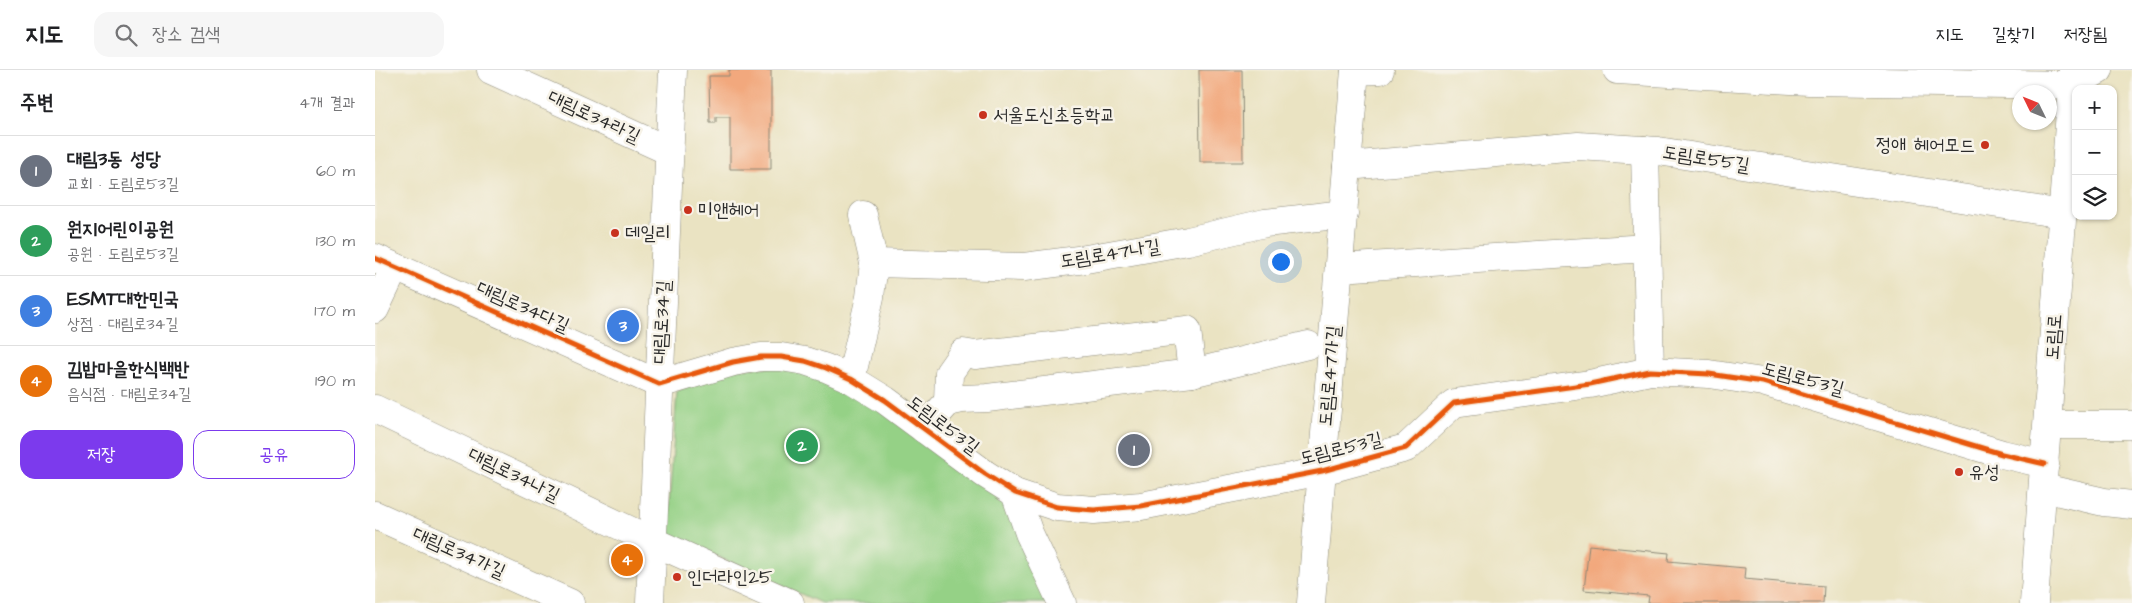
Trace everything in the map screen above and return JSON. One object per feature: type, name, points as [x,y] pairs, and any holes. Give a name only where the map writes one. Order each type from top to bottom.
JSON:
[{"type":"street","name":"대림로34라길","points":[[491,70],[669,151]]},
{"type":"street","name":"대림로34길","points":[[650,603],[673,70]]},
{"type":"street","name":"도림로47가길","points":[[1311,603],[1347,166],[1364,70]]},
{"type":"street","points":[[1617,70],[1809,81],[2073,78],[2099,70]]},
{"type":"street","name":"도림로","points":[[2034,603],[2073,78]]},
{"type":"street","name":"도림로55길","points":[[1347,166],[1577,146],[1645,150],[2063,214]]},
{"type":"street","points":[[1645,150],[1650,371]]},
{"type":"street","name":"도림로47나길","points":[[874,263],[1024,267],[1086,259],[1188,241],[1265,223],[1344,214]]},
{"type":"street","points":[[851,379],[870,297],[874,263],[863,215]]},
{"type":"street","points":[[1339,268],[1647,248]]},
{"type":"street","points":[[375,309],[385,263]]},
{"type":"street","name":"대림로34다길","points":[[385,263],[659,384]]},
{"type":"street","points":[[924,429],[948,402],[949,373],[963,353],[975,354],[1187,330],[1192,373]]},
{"type":"street","points":[[948,402],[1192,373],[1308,346]]},
{"type":"street","name":"도림로53길","points":[[659,384],[733,362],[761,357],[781,357],[805,361],[851,379],[885,400],[985,474],[1015,493],[1057,507],[1094,510],[1141,506],[1322,471],[1406,448],[1454,402],[1591,384],[1650,371],[1709,374],[1763,382],[2002,454],[2044,476],[2104,502],[2132,505]]},
{"type":"street","name":"대림로34나길","points":[[375,409],[652,541],[790,603]]},
{"type":"street","points":[[2048,425],[2132,425]]},
{"type":"street","points":[[1015,493],[1029,533],[1062,603]]},
{"type":"street","name":"대림로34가길","points":[[375,515],[570,603]]},
{"type":"green space","points":[[791,366],[848,387],[1006,500],[1054,603],[821,603],[667,534],[677,392],[733,369]]},
{"type":"building","points":[[729,70],[771,70],[771,169],[730,169],[730,117],[716,117],[716,123],[710,123],[709,76],[729,76]]},
{"type":"building","points":[[1199,70],[1242,70],[1243,162],[1200,162]]},
{"type":"building","points":[[1589,545],[1669,553],[1668,561],[1745,568],[1744,579],[1824,586],[1823,603],[1648,603],[1649,596],[1584,590]]},
{"type":"cycle path","points":[[375,258],[659,384],[733,362],[761,357],[781,357],[805,361],[826,368],[851,379],[885,400],[985,474],[1015,493],[1057,507],[1094,510],[1141,506],[1322,471],[1406,448],[1454,403],[1590,384],[1650,371],[1709,374],[1763,382],[2002,454],[2045,464]]},
{"type":"place","name":"서울도신초등학교","points":[[983,115]]},
{"type":"place","name":"정애 헤어모드","points":[[1985,145]]},
{"type":"place","name":"미앤헤어","points":[[688,210]]},
{"type":"place","name":"데일리","points":[[615,233]]},
{"type":"place","name":"ESMT대한민국","points":[[623,326]]},
{"type":"place","name":"원지어린이공원","points":[[802,446]]},
{"type":"place","name":"대림3동 성당","points":[[1134,450]]},
{"type":"place","name":"유성","points":[[1959,472]]},
{"type":"place","name":"김밥마을한식백반","points":[[627,560]]},
{"type":"place","name":"인더라인25","points":[[677,577]]}]
